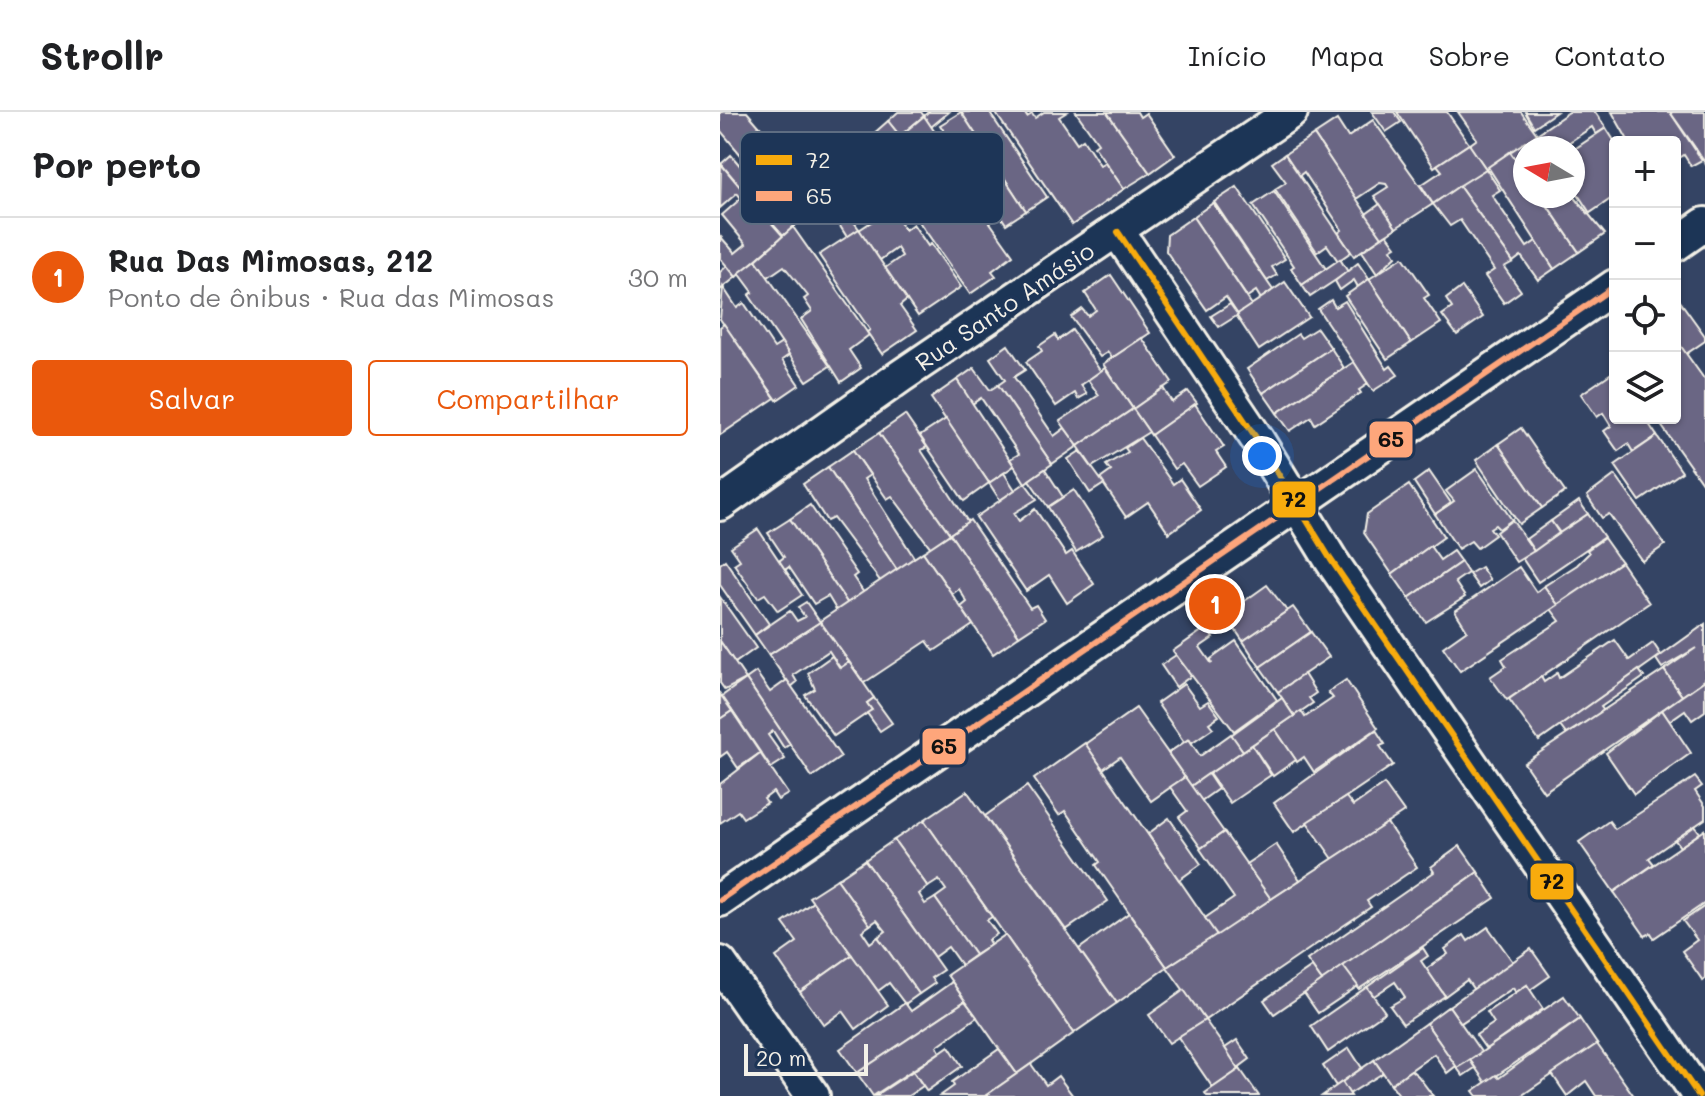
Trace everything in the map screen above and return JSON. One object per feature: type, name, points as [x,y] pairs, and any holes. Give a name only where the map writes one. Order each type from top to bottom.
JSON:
[{"type":"street","name":"Rua Santo Amásio","points":[[720,504],[901,376],[1291,112]]},
{"type":"street","points":[[1681,241],[1705,224]]},
{"type":"street","points":[[1118,232],[1257,439],[1298,506],[1699,1096]]},
{"type":"street","points":[[720,900],[1609,290]]},
{"type":"street","points":[[720,963],[813,1096]]},
{"type":"building","points":[[720,112],[747,112],[764,132],[740,132],[740,154],[720,130]]},
{"type":"building","points":[[898,112],[921,112],[924,116],[905,132],[897,132],[888,121]]},
{"type":"building","points":[[928,112],[949,112],[931,127],[924,116]]},
{"type":"building","points":[[961,112],[989,112],[1003,132],[974,132]]},
{"type":"building","points":[[961,112],[974,132],[945,132],[940,125]]},
{"type":"building","points":[[995,112],[1024,112],[1027,117],[1032,114],[1035,118],[1044,112],[1067,112],[1059,117],[1077,143],[1083,139],[1100,165],[1105,162],[1124,189],[1072,225]]},
{"type":"building","points":[[1076,112],[1107,112],[1150,173],[1124,189],[1094,146],[1098,143]]},
{"type":"building","points":[[1107,112],[1137,112],[1140,117],[1146,113],[1175,155],[1150,173]]},
{"type":"building","points":[[1372,112],[1394,112],[1401,122],[1386,132]]},
{"type":"building","points":[[1397,112],[1447,112],[1469,144],[1434,167]]},
{"type":"building","points":[[1458,112],[1521,112],[1537,134],[1513,136],[1513,150],[1486,169],[1469,145],[1477,139]]},
{"type":"building","points":[[1525,112],[1556,112],[1534,127]]},
{"type":"building","points":[[1569,112],[1595,112],[1606,128],[1596,134],[1592,127],[1578,136],[1537,134]]},
{"type":"building","points":[[1612,112],[1670,112],[1702,160],[1691,166],[1684,155],[1681,157],[1681,136],[1626,136]]},
{"type":"building","points":[[1670,112],[1705,112],[1705,163],[1694,146]]},
{"type":"building","points":[[924,116],[935,132],[905,132]]},
{"type":"building","points":[[1337,120],[1348,137],[1373,120],[1433,204],[1396,228],[1374,196],[1388,187],[1386,184],[1380,183],[1356,199],[1314,135]]},
{"type":"building","points":[[888,121],[897,132],[875,132]]},
{"type":"building","points":[[1606,128],[1611,136],[1609,200],[1590,213],[1585,205],[1585,142]]},
{"type":"building","points":[[1004,134],[1047,197],[1026,211],[1004,177]]},
{"type":"building","points":[[1314,135],[1382,237],[1354,256],[1338,233],[1342,230],[1304,172],[1299,176],[1285,154]]},
{"type":"building","points":[[1469,144],[1486,169],[1433,204],[1421,185],[1442,171],[1437,165]]},
{"type":"building","points":[[1510,152],[1513,156],[1513,206],[1488,167]]},
{"type":"building","points":[[1285,154],[1351,252],[1338,261],[1327,245],[1317,252],[1275,189],[1286,182],[1272,163]]},
{"type":"building","points":[[731,155],[740,166],[740,186],[721,164]]},
{"type":"building","points":[[721,164],[740,187],[740,197],[737,193],[720,208]]},
{"type":"building","points":[[1486,169],[1500,190],[1492,195],[1527,247],[1536,241],[1554,269],[1538,280],[1521,256],[1513,262],[1459,186]]},
{"type":"building","points":[[1004,177],[1026,211],[1006,224],[1004,221]]},
{"type":"building","points":[[1459,186],[1513,262],[1504,267],[1521,291],[1504,303],[1485,276],[1494,270],[1460,220],[1450,226],[1433,204]]},
{"type":"building","points":[[1237,187],[1285,259],[1272,267],[1277,275],[1267,281],[1214,202]]},
{"type":"building","points":[[1274,191],[1326,269],[1302,285],[1291,268],[1294,266],[1253,205]]},
{"type":"building","points":[[740,199],[740,224],[772,224],[783,236],[736,277],[720,258],[720,236],[735,253],[746,244],[722,215]]},
{"type":"building","points":[[1213,203],[1273,290],[1261,299],[1256,291],[1247,297],[1193,217]]},
{"type":"building","points":[[1380,204],[1396,228],[1382,237],[1366,214]]},
{"type":"building","points":[[1515,208],[1549,208],[1579,252],[1554,269]]},
{"type":"building","points":[[1549,208],[1584,208],[1605,234],[1579,252]]},
{"type":"building","points":[[1193,217],[1252,305],[1238,315],[1226,297],[1207,310],[1166,251],[1167,235]]},
{"type":"building","points":[[772,224],[797,224],[783,236]]},
{"type":"building","points":[[839,224],[855,224],[859,229],[847,237]]},
{"type":"building","points":[[868,224],[901,224],[905,230],[913,224],[961,287],[918,316],[885,268],[902,256],[897,248],[880,260],[859,230]]},
{"type":"building","points":[[921,224],[991,224],[1013,255],[992,271],[996,276],[970,294]]},
{"type":"building","points":[[793,227],[869,335],[849,350],[861,368],[841,382],[801,319],[812,311],[804,299],[808,296],[784,266],[768,277],[756,260]]},
{"type":"building","points":[[859,229],[907,300],[900,306],[917,330],[882,354],[867,332],[870,330],[819,255]]},
{"type":"building","points":[[1387,234],[1396,246],[1391,249],[1396,256],[1377,274],[1362,251]]},
{"type":"building","points":[[1403,257],[1429,295],[1424,298],[1441,323],[1411,343],[1369,279]]},
{"type":"building","points":[[1340,259],[1348,272],[1310,297],[1302,285]]},
{"type":"building","points":[[756,260],[830,366],[807,381],[749,295],[753,292],[739,273]]},
{"type":"building","points":[[1358,263],[1369,279],[1358,287],[1354,280],[1340,290],[1335,281]]},
{"type":"building","points":[[727,266],[736,277],[720,290],[720,272]]},
{"type":"building","points":[[1111,275],[1150,333],[1112,358],[1108,352],[1100,357],[1071,317],[1082,309],[1088,316],[1096,310],[1085,293]]},
{"type":"building","points":[[1369,279],[1411,343],[1387,359],[1345,296]]},
{"type":"building","points":[[1285,282],[1309,317],[1259,350],[1236,315]]},
{"type":"building","points":[[723,287],[737,308],[744,303],[774,348],[782,343],[789,355],[782,360],[799,385],[777,400],[720,319]]},
{"type":"building","points":[[1462,287],[1483,317],[1457,335],[1442,315],[1452,308],[1446,299]]},
{"type":"building","points":[[1331,300],[1335,307],[1345,301],[1387,369],[1391,366],[1398,375],[1373,391],[1318,309]]},
{"type":"building","points":[[1681,303],[1705,336],[1705,341],[1686,354],[1681,347]]},
{"type":"building","points":[[1230,304],[1238,315],[1219,327],[1211,316]]},
{"type":"building","points":[[724,324],[775,398],[720,435],[720,327]]},
{"type":"building","points":[[1317,328],[1331,348],[1263,393],[1247,369],[1298,334],[1301,338]]},
{"type":"building","points":[[1072,330],[1101,372],[1081,385],[1087,394],[1078,399],[1075,393],[1056,406],[1026,362],[1042,351],[1039,346],[1055,335],[1058,340]]},
{"type":"building","points":[[1142,338],[1172,382],[1133,409],[1103,364]]},
{"type":"building","points":[[1008,345],[1025,370],[1014,377],[1054,436],[1065,428],[1078,446],[1052,464],[998,385],[1005,380],[990,358]]},
{"type":"building","points":[[1681,346],[1705,380],[1705,487],[1660,424],[1681,424]]},
{"type":"building","points":[[1331,348],[1344,368],[1277,413],[1263,393]]},
{"type":"building","points":[[1354,362],[1368,384],[1359,390],[1361,393],[1315,424],[1311,417],[1290,431],[1277,413]]},
{"type":"building","points":[[974,368],[990,390],[998,385],[1052,464],[1025,483],[1010,459],[1019,454],[981,398],[972,404],[957,380]]},
{"type":"building","points":[[1105,368],[1133,409],[1078,446],[1060,421],[1099,395],[1088,380]]},
{"type":"building","points":[[1609,375],[1609,423],[1603,413],[1597,417],[1581,394]]},
{"type":"building","points":[[957,380],[1014,466],[989,483],[931,398]]},
{"type":"building","points":[[1163,388],[1172,402],[1188,391],[1197,403],[1151,435],[1133,409]]},
{"type":"building","points":[[1195,404],[1224,447],[1216,452],[1226,467],[1198,486],[1182,464],[1174,469],[1151,435]]},
{"type":"building","points":[[1133,409],[1149,432],[1092,467],[1078,446]]},
{"type":"building","points":[[905,415],[927,447],[921,450],[968,522],[950,534],[879,433]]},
{"type":"building","points":[[946,419],[989,483],[964,501],[920,436]]},
{"type":"building","points":[[1649,424],[1657,436],[1633,452],[1628,444],[1618,451],[1604,431],[1611,426]]},
{"type":"building","points":[[1521,428],[1565,492],[1542,508],[1498,444]]},
{"type":"building","points":[[879,433],[950,534],[931,548],[892,496],[887,499],[853,450]]},
{"type":"building","points":[[1657,436],[1682,472],[1640,501],[1615,465]]},
{"type":"building","points":[[1140,438],[1173,484],[1180,479],[1201,510],[1169,533],[1148,502],[1126,517],[1100,479],[1111,471],[1106,465],[1128,452],[1125,448]]},
{"type":"building","points":[[1498,444],[1542,508],[1519,524],[1476,460]]},
{"type":"building","points":[[853,450],[870,475],[864,479],[915,559],[897,570],[828,467]]},
{"type":"building","points":[[1080,451],[1104,484],[1090,493],[1068,459]]},
{"type":"building","points":[[828,467],[897,570],[881,582],[833,518],[827,521],[803,484]]},
{"type":"building","points":[[1045,469],[1063,497],[1048,507],[1029,480]]},
{"type":"building","points":[[1477,469],[1512,520],[1499,529],[1495,525],[1490,528],[1495,535],[1477,548],[1471,541],[1458,549],[1435,514],[1454,501],[1446,491]]},
{"type":"building","points":[[1429,471],[1451,503],[1435,514],[1414,482]]},
{"type":"building","points":[[1004,473],[1015,490],[1000,500],[989,483]]},
{"type":"building","points":[[1615,475],[1665,545],[1642,561],[1609,514],[1602,518],[1587,496]]},
{"type":"building","points":[[1025,483],[1037,499],[1014,513],[1019,521],[1035,509],[1066,555],[1072,551],[1094,584],[1067,603],[1049,575],[1026,591],[976,517]]},
{"type":"building","points":[[1409,485],[1444,537],[1392,574],[1364,533],[1367,514]]},
{"type":"building","points":[[1074,490],[1103,535],[1076,552],[1048,507]]},
{"type":"building","points":[[1579,501],[1588,514],[1560,533],[1551,521]]},
{"type":"building","points":[[810,505],[857,574],[853,577],[864,593],[848,604],[790,519]]},
{"type":"building","points":[[1588,514],[1604,537],[1538,582],[1522,558]]},
{"type":"building","points":[[790,519],[848,604],[837,611],[828,596],[814,604],[789,567],[785,570],[779,561],[784,557],[768,533]]},
{"type":"building","points":[[970,520],[1030,608],[1036,605],[1045,619],[1019,636],[950,534]]},
{"type":"building","points":[[1512,520],[1534,551],[1516,562],[1496,532]]},
{"type":"building","points":[[1551,521],[1559,533],[1534,551],[1526,539]]},
{"type":"building","points":[[758,529],[802,595],[778,611],[765,594],[758,598],[734,564],[740,560],[731,547]]},
{"type":"building","points":[[950,534],[1019,636],[993,654],[961,607],[967,602],[959,589],[952,594],[923,552]]},
{"type":"building","points":[[1604,538],[1621,562],[1558,605],[1544,586],[1577,565],[1589,553],[1587,550]]},
{"type":"building","points":[[1430,546],[1440,560],[1453,551],[1461,562],[1409,598],[1392,574]]},
{"type":"building","points":[[923,552],[973,625],[934,651],[927,641],[864,683],[820,621]]},
{"type":"building","points":[[725,560],[769,624],[755,635],[720,585],[720,564]]},
{"type":"building","points":[[1461,562],[1468,573],[1455,582],[1465,597],[1426,622],[1409,598]]},
{"type":"building","points":[[1621,562],[1649,603],[1507,700],[1490,677],[1506,666],[1502,659],[1560,621],[1551,609]]},
{"type":"building","points":[[1481,567],[1490,580],[1479,588],[1469,574]]},
{"type":"building","points":[[1519,567],[1536,592],[1544,586],[1558,605],[1460,671],[1443,647],[1467,630],[1455,611]]},
{"type":"building","points":[[1267,585],[1287,611],[1243,641],[1225,615]]},
{"type":"building","points":[[720,597],[756,648],[735,663],[720,641]]},
{"type":"building","points":[[806,602],[820,622],[769,655],[755,635],[790,611],[797,621],[805,617],[798,607]]},
{"type":"building","points":[[1293,607],[1311,632],[1260,667],[1243,641]]},
{"type":"building","points":[[820,622],[849,662],[840,668],[829,651],[793,675],[797,682],[791,687],[769,655]]},
{"type":"building","points":[[1705,624],[1705,680],[1682,696],[1664,670],[1696,648],[1662,668],[1656,659]]},
{"type":"building","points":[[1206,628],[1213,638],[1200,647],[1212,664],[1211,659],[1236,641],[1277,700],[1234,731],[1173,651]]},
{"type":"building","points":[[1311,632],[1329,657],[1278,692],[1260,667]]},
{"type":"building","points":[[1615,640],[1629,660],[1653,643],[1661,655],[1539,741],[1509,699],[1541,677],[1544,682],[1557,673],[1559,678]]},
{"type":"building","points":[[720,641],[746,679],[725,690],[720,683]]},
{"type":"building","points":[[1176,655],[1191,676],[1176,687],[1161,665]]},
{"type":"building","points":[[832,656],[840,668],[849,662],[874,698],[867,703],[872,710],[834,736],[805,695],[815,689],[808,673]]},
{"type":"building","points":[[1639,670],[1644,677],[1601,707],[1604,711],[1566,734],[1560,726]]},
{"type":"building","points":[[1664,670],[1682,696],[1544,792],[1524,763]]},
{"type":"building","points":[[756,672],[770,692],[787,680],[841,757],[812,777],[746,679]]},
{"type":"building","points":[[1304,674],[1316,693],[1309,698],[1313,703],[1294,716],[1278,692]]},
{"type":"building","points":[[746,679],[790,744],[784,748],[773,731],[768,735],[785,759],[771,768],[722,696]]},
{"type":"building","points":[[1346,680],[1378,728],[1314,772],[1304,757],[1297,762],[1275,729],[1301,711],[1305,717],[1333,698],[1328,692]]},
{"type":"building","points":[[1705,680],[1705,711],[1692,720],[1685,710],[1669,721],[1662,710]]},
{"type":"building","points":[[1184,684],[1200,706],[1208,701],[1219,716],[1209,723],[1213,728],[1191,743],[1189,739],[1184,742],[1157,703]]},
{"type":"building","points":[[720,694],[732,711],[720,719]]},
{"type":"building","points":[[874,698],[892,723],[880,731],[867,713],[872,710],[867,703]]},
{"type":"building","points":[[1282,698],[1294,716],[1243,751],[1231,735]]},
{"type":"building","points":[[1136,708],[1185,777],[1151,801],[1120,757],[1103,769],[1085,744]]},
{"type":"building","points":[[1662,710],[1691,753],[1634,794],[1606,753]]},
{"type":"building","points":[[732,711],[760,753],[738,768],[727,752],[720,757],[720,719]]},
{"type":"building","points":[[1275,729],[1296,760],[1273,776],[1252,745]]},
{"type":"building","points":[[1376,730],[1385,744],[1380,746],[1393,765],[1294,832],[1274,803]]},
{"type":"building","points":[[1231,734],[1243,751],[1191,786],[1168,753],[1189,739],[1200,756]]},
{"type":"building","points":[[1085,743],[1217,935],[1167,967],[1096,865],[1100,862],[1065,811],[1059,815],[1034,779]]},
{"type":"building","points":[[1252,745],[1271,775],[1230,803],[1209,774]]},
{"type":"building","points":[[760,753],[788,794],[778,800],[773,792],[764,799],[767,803],[743,818],[738,811],[720,823],[720,784]]},
{"type":"building","points":[[1208,774],[1218,789],[1201,801],[1191,786]]},
{"type":"building","points":[[1185,777],[1224,832],[1201,848],[1179,817],[1187,811],[1170,787]]},
{"type":"building","points":[[1695,777],[1702,786],[1695,791],[1705,806],[1705,819],[1649,858],[1654,864],[1614,892],[1579,842],[1609,821],[1615,829]]},
{"type":"building","points":[[1384,784],[1404,812],[1333,859],[1307,822],[1346,797],[1353,806]]},
{"type":"building","points":[[1027,786],[1108,901],[1066,930],[985,816]]},
{"type":"building","points":[[967,791],[1117,1003],[1074,1033],[924,820]]},
{"type":"building","points":[[1169,818],[1201,864],[1179,880],[1148,834]]},
{"type":"building","points":[[924,820],[992,917],[987,920],[997,934],[988,940],[991,945],[975,955],[935,898],[946,890],[939,880],[928,887],[894,840]]},
{"type":"building","points":[[1387,823],[1417,867],[1367,901],[1371,907],[1205,1020],[1167,967]]},
{"type":"building","points":[[1695,826],[1700,833],[1680,847],[1675,840]]},
{"type":"building","points":[[1705,830],[1705,903],[1654,938],[1651,933],[1645,936],[1614,892]]},
{"type":"building","points":[[1224,832],[1271,899],[1217,935],[1205,918],[1234,898],[1200,849]]},
{"type":"building","points":[[894,840],[928,887],[919,894],[925,904],[935,898],[975,955],[961,965],[948,947],[934,957],[865,860]]},
{"type":"building","points":[[1276,844],[1300,880],[1271,899],[1246,864]]},
{"type":"building","points":[[1460,846],[1478,872],[1322,981],[1307,960],[1434,872],[1431,867]]},
{"type":"building","points":[[865,860],[943,970],[931,978],[935,983],[919,994],[878,937],[886,931],[877,920],[870,925],[837,879]]},
{"type":"building","points":[[1478,872],[1495,898],[1359,989],[1343,966]]},
{"type":"building","points":[[837,879],[870,925],[862,931],[870,943],[878,937],[919,994],[905,1004],[889,983],[878,991],[809,897]]},
{"type":"building","points":[[813,902],[852,955],[800,992],[776,957],[797,942],[783,923]]},
{"type":"building","points":[[1705,906],[1703,981],[1682,951],[1697,940],[1683,921]]},
{"type":"building","points":[[1129,913],[1167,967],[1117,1003],[1079,949]]},
{"type":"building","points":[[1488,927],[1513,962],[1474,990],[1467,980],[1445,996],[1426,969],[1448,954],[1445,949],[1464,935],[1468,941]]},
{"type":"building","points":[[1005,935],[1074,1033],[1017,1074],[947,975]]},
{"type":"building","points":[[1423,948],[1428,956],[1421,961],[1445,996],[1403,1024],[1390,1006],[1405,997],[1395,982],[1374,996],[1367,987]]},
{"type":"building","points":[[1531,949],[1550,976],[1530,990],[1527,985],[1516,993],[1513,988],[1461,1023],[1449,1006]]},
{"type":"building","points":[[852,955],[888,1005],[856,1029],[843,1011],[824,1025],[800,992]]},
{"type":"building","points":[[1343,966],[1358,986],[1318,1013],[1304,993]]},
{"type":"building","points":[[1312,967],[1322,981],[1274,1014],[1264,1000]]},
{"type":"building","points":[[952,982],[965,1001],[857,1073],[840,1049],[905,1003],[911,1011]]},
{"type":"building","points":[[1527,985],[1543,1009],[1486,1049],[1476,1035],[1494,1023],[1487,1012]]},
{"type":"building","points":[[1367,987],[1385,1012],[1328,1052],[1311,1026]]},
{"type":"building","points":[[1184,990],[1205,1020],[1169,1043],[1149,1015]]},
{"type":"building","points":[[1564,996],[1580,1019],[1486,1083],[1470,1060]]},
{"type":"building","points":[[965,1001],[977,1017],[937,1046],[940,1052],[873,1096],[857,1073]]},
{"type":"building","points":[[1449,1006],[1481,1052],[1457,1068],[1426,1023]]},
{"type":"building","points":[[1580,1019],[1597,1044],[1521,1096],[1477,1096],[1473,1091],[1496,1075],[1499,1078]]},
{"type":"building","points":[[1205,1020],[1240,1069],[1213,1088],[1178,1037]]},
{"type":"building","points":[[1426,1023],[1456,1066],[1447,1073],[1434,1054],[1391,1084],[1374,1060]]},
{"type":"building","points":[[1237,1040],[1250,1059],[1238,1068],[1225,1048]]},
{"type":"building","points":[[1597,1044],[1634,1096],[1596,1096],[1586,1081],[1567,1096],[1552,1074]]},
{"type":"building","points":[[949,1046],[962,1066],[927,1091],[913,1071]]},
{"type":"building","points":[[1349,1048],[1362,1068],[1336,1086],[1323,1066]]},
{"type":"building","points":[[999,1049],[1017,1074],[985,1096],[940,1096],[954,1086],[952,1082]]},
{"type":"building","points":[[1374,1060],[1383,1073],[1349,1094],[1342,1082]]},
{"type":"building","points":[[1470,1060],[1475,1068],[1463,1076],[1457,1068]]},
{"type":"building","points":[[1031,1064],[1046,1085],[1058,1076],[1073,1096],[985,1096]]},
{"type":"building","points":[[1240,1069],[1259,1096],[1207,1096],[1205,1093]]},
{"type":"building","points":[[1411,1070],[1433,1096],[1400,1096],[1391,1084]]},
{"type":"building","points":[[913,1071],[923,1086],[908,1096],[875,1096]]},
{"type":"building","points":[[1342,1082],[1351,1096],[1322,1096],[1336,1086]]},
{"type":"transit line","name":"72","points":[[1118,232],[1257,439],[1331,560],[1699,1096]]},
{"type":"transit line","name":"65","points":[[720,900],[1609,290]]},
{"type":"place","name":"Rua Das Mimosas, 212","points":[[1215,604]]}]
